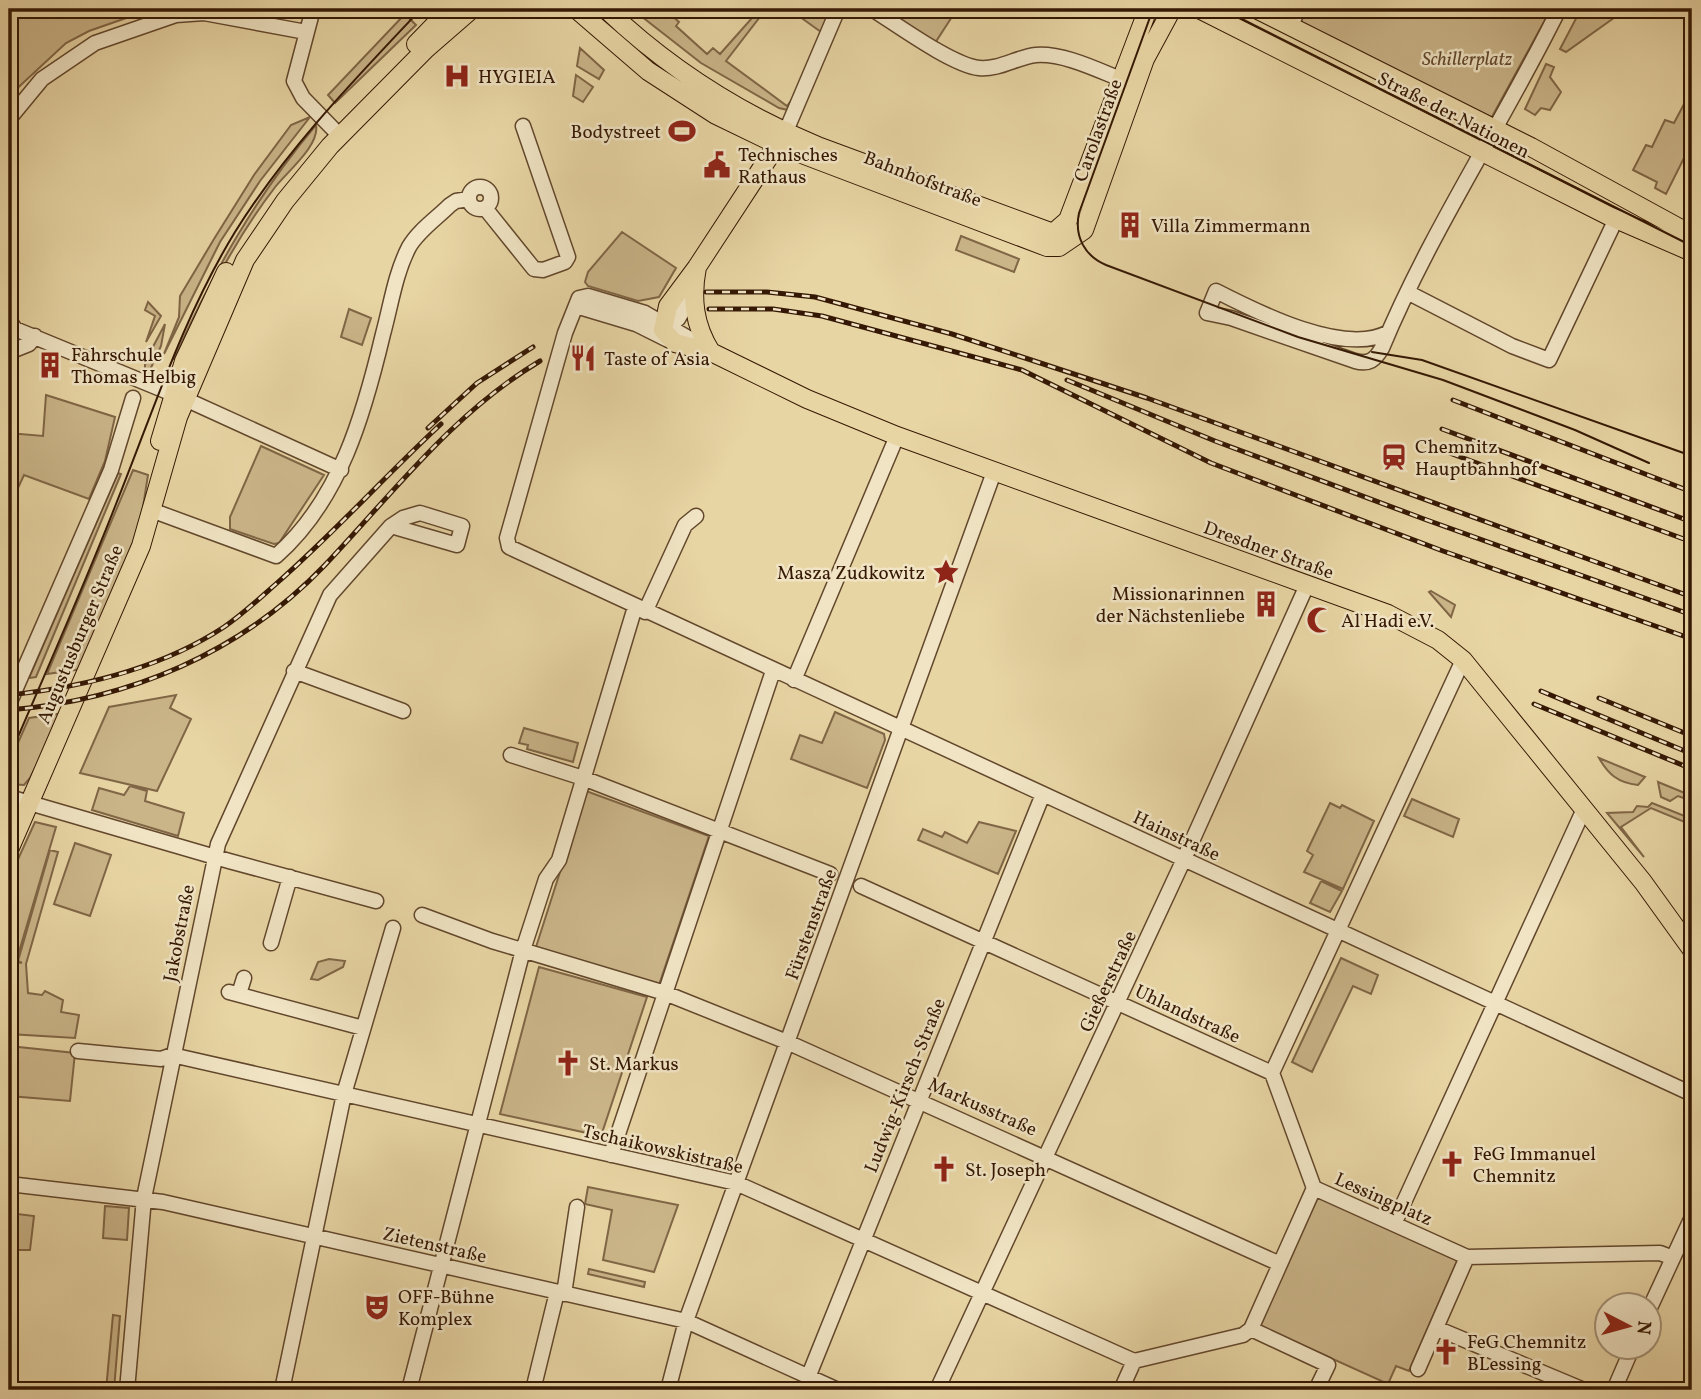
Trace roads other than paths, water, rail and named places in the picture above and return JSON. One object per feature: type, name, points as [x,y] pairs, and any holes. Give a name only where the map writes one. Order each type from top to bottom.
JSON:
[{"type":"main road","name":"Augustusburger Straße","points":[[9,850],[124,586],[151,510],[179,396],[245,260],[285,201],[338,133],[450,9]]},
{"type":"main road","name":"Augustusburger Straße","points":[[338,133],[472,9]]},
{"type":"main road","name":"Bahnhofstraße","points":[[576,9],[620,49],[692,102],[1050,240]]},
{"type":"main road","name":"Bahnhofstraße","points":[[606,9],[681,71],[782,138]]},
{"type":"main road","name":"Carolastraße","points":[[1050,240],[1059,247],[1084,230],[1148,9]]},
{"type":"main road","name":"Carolastraße","points":[[1129,82],[1145,59],[1172,9]]},
{"type":"main road","name":"Straße der Nationen","points":[[1199,9],[1616,219],[1692,252]]},
{"type":"main road","name":"Straße der Nationen","points":[[1256,9],[1493,131],[1531,147],[1692,234]]},
{"type":"main road","points":[[665,324],[672,297],[697,267],[782,138]]},
{"type":"main road","points":[[697,267],[694,292],[697,325],[711,352]]},
{"type":"main road","name":"Dresdner Straße","points":[[665,324],[665,334],[675,343],[711,352],[807,399],[897,436],[1407,622],[1438,640],[1462,660],[1584,809],[1692,950]]},
{"type":"street","points":[[313,9],[295,70],[295,81],[300,94],[338,133]]},
{"type":"street","points":[[782,138],[838,9]]},
{"type":"street","points":[[872,9],[921,41],[967,66],[987,68],[1034,55],[1048,55],[1129,82]]},
{"type":"street","points":[[1290,26],[1299,9]]},
{"type":"street","points":[[1389,331],[1374,339],[1359,341],[1335,337],[1246,306],[1216,291],[1207,313],[1231,318],[1364,363],[1377,356],[1480,151],[1559,9]]},
{"type":"street","points":[[9,119],[42,79],[101,40],[176,15],[234,14],[306,32]]},
{"type":"street","points":[[151,510],[276,556],[293,541],[341,470],[356,431],[396,284],[410,245],[456,201],[469,199],[473,189],[486,188],[492,197],[485,208],[534,269],[543,270],[565,262],[566,251],[523,126]]},
{"type":"street","points":[[1409,293],[1512,346],[1549,360],[1616,219]]},
{"type":"street","points":[[665,324],[682,314],[694,292]]},
{"type":"street","name":"Hainstraße","points":[[643,319],[588,296],[579,298],[558,359],[507,543],[514,551],[1692,1094]]},
{"type":"street","points":[[643,319],[675,343]]},
{"type":"street","name":"Dresdner Straße","points":[[643,319],[665,324],[711,352]]},
{"type":"street","points":[[9,320],[15,329],[35,336],[136,390],[179,396],[341,470]]},
{"type":"street","points":[[9,352],[29,344],[35,336]]},
{"type":"street","points":[[9,704],[111,470],[136,390]]},
{"type":"street","points":[[793,680],[897,436]]},
{"type":"street","name":"Fürstenstraße","points":[[668,1390],[686,1321],[994,472]]},
{"type":"street","points":[[409,1390],[476,1124],[523,950],[546,879],[559,860],[583,778],[640,610],[685,525],[696,516]]},
{"type":"street","name":"Jakobstraße","points":[[127,1390],[144,1198],[214,856],[330,595],[391,526]]},
{"type":"street","name":"Gießerstraße","points":[[937,1390],[1184,859],[1307,585]]},
{"type":"street","points":[[1314,1188],[1272,1073],[1462,660]]},
{"type":"street","points":[[9,665],[25,664]]},
{"type":"street","points":[[294,671],[402,711]]},
{"type":"street","points":[[611,1155],[774,671]]},
{"type":"street","points":[[511,755],[583,778],[830,874]]},
{"type":"street","name":"Ludwig-Kirsch-Straße","points":[[805,1383],[1042,794]]},
{"type":"street","points":[[9,797],[376,901]]},
{"type":"street","points":[[1394,1224],[1584,809]]},
{"type":"street","points":[[271,943],[290,877]]},
{"type":"street","name":"Uhlandstraße","points":[[861,886],[1272,1073]]},
{"type":"street","name":"Markusstraße","points":[[422,915],[523,950],[666,993],[788,1042],[1280,1264]]},
{"type":"street","points":[[282,1390],[344,1094],[393,928]]},
{"type":"street","points":[[244,978],[234,993],[363,1028]]},
{"type":"street","name":"Tschaikowskistraße","points":[[78,1051],[161,1059],[172,1055],[736,1183],[1134,1361]]},
{"type":"street","name":"Zietenstraße","points":[[9,1184],[144,1198],[686,1321],[805,1383],[838,1390]]},
{"type":"street","name":"Lessingplatz","points":[[1251,1329],[1314,1188],[1467,1257]]},
{"type":"street","points":[[533,1390],[561,1293],[577,1207]]},
{"type":"street","points":[[1658,1290],[1692,1217]]},
{"type":"street","points":[[1418,1369],[1467,1257],[1660,1253],[1673,1258]]},
{"type":"street","points":[[1436,1328],[1584,1390]]},
{"type":"street","points":[[1121,1390],[1134,1361],[1243,1335],[1251,1329],[1328,1365],[1316,1390]]},
{"type":"street","points":[[1614,1390],[1627,1360]]},
{"type":"tram line","points":[[9,758],[90,568],[184,331],[216,264],[255,202],[299,144],[421,9]]},
{"type":"tram line","points":[[1153,9],[1079,213],[1080,238],[1092,256],[1106,265],[1298,337],[1443,380],[1575,430],[1649,463]]},
{"type":"tram line","points":[[1222,9],[1692,246]]},
{"type":"tram line","points":[[1372,352],[1422,360],[1692,456]]},
{"type":"railway","points":[[706,292],[767,292],[815,297],[952,334],[1147,398],[1692,597]]},
{"type":"railway","points":[[709,309],[773,309],[822,316],[1022,370],[1211,463],[1443,551],[1692,639]]},
{"type":"railway","points":[[428,428],[477,383],[533,347]]},
{"type":"railway","points":[[9,710],[54,705],[140,683],[220,647],[257,623],[292,596],[325,565],[452,429],[479,405],[540,361]]},
{"type":"railway","points":[[1067,380],[1215,441],[1692,615]]},
{"type":"railway","points":[[1453,400],[1692,492]]},
{"type":"railway","points":[[9,695],[65,687],[121,674],[174,654],[224,627],[298,564],[441,424]]},
{"type":"railway","points":[[1442,429],[1692,522]]},
{"type":"railway","points":[[1436,448],[1692,542]]},
{"type":"railway","points":[[1541,691],[1692,754]]},
{"type":"railway","points":[[1599,698],[1692,736]]},
{"type":"railway","points":[[1534,704],[1692,769]]},
{"type":"place","name":"HYGIEIA","points":[[457,76]]},
{"type":"place","name":"Bodystreet","points":[[682,131]]},
{"type":"place","name":"Technisches Rathaus","points":[[717,165]]},
{"type":"place","name":"Villa Zimmermann","points":[[1130,225]]},
{"type":"place","name":"Taste of Asia","points":[[583,358]]},
{"type":"place","name":"Fahrschule Thomas Helbig","points":[[50,365]]},
{"type":"place","name":"Chemnitz Hauptbahnhof","points":[[1394,457]]},
{"type":"place","name":"Masza Zudkowitz","points":[[946,572]]},
{"type":"place","name":"Missionarinnen der Nächstenliebe","points":[[1266,604]]},
{"type":"place","name":"Al Hadi e.V.","points":[[1320,620]]},
{"type":"place","name":"St. Markus","points":[[568,1063]]},
{"type":"place","name":"FeG Immanuel Chemnitz","points":[[1452,1164]]},
{"type":"place","name":"St. Joseph","points":[[944,1169]]},
{"type":"place","name":"OFF-Bühne Komplex","points":[[377,1307]]},
{"type":"place","name":"FeG Chemnitz BLessing","points":[[1446,1352]]},
{"type":"park label","name":"Schillerplatz","points":[[1467,58]]}]
